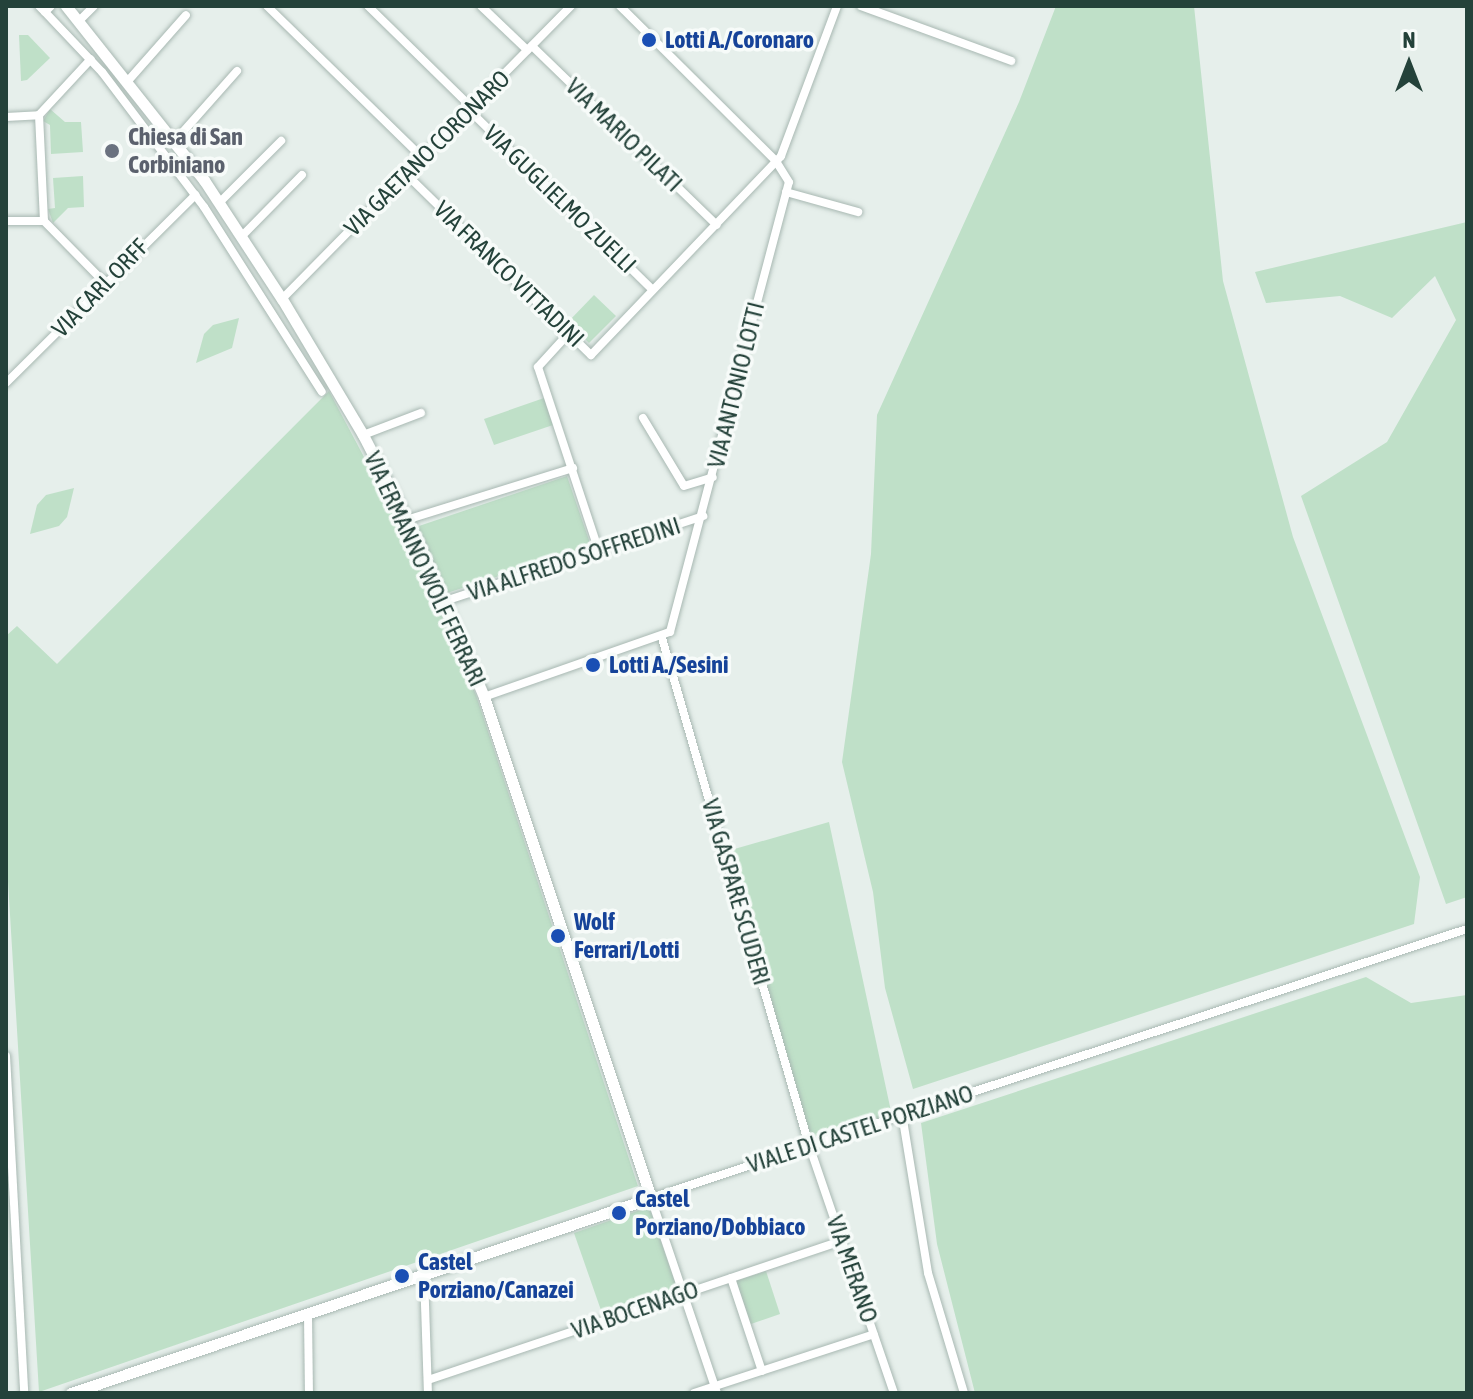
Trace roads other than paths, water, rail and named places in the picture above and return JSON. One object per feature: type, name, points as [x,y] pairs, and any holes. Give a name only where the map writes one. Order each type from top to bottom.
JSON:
[{"type":"street","name":"VIA ERMANNO WOLF FERRARI","points":[[66,6],[219,203],[282,299],[363,435],[406,520],[445,601],[484,697],[651,1198]]},
{"type":"street","points":[[79,21],[94,6]]},
{"type":"street","points":[[267,6],[422,157]]},
{"type":"street","name":"VIA GUGLIELMO ZUELLI","points":[[368,6],[652,289]]},
{"type":"street","name":"VIA MARIO PILATI","points":[[481,6],[530,48],[717,225]]},
{"type":"street","name":"VIA GAETANO CORONARO","points":[[282,299],[571,6]]},
{"type":"street","points":[[620,6],[776,161],[787,176],[786,192],[858,212]]},
{"type":"street","points":[[776,161],[837,6]]},
{"type":"street","points":[[861,6],[1011,61]]},
{"type":"street","points":[[45,8],[91,59],[195,195],[322,392]]},
{"type":"street","points":[[127,82],[186,15]]},
{"type":"street","points":[[6,117],[39,115],[91,59]]},
{"type":"street","points":[[174,142],[237,71]]},
{"type":"street","points":[[39,115],[44,221],[106,284]]},
{"type":"street","points":[[219,203],[281,141]]},
{"type":"street","name":"VIA FRANCO VITTADINI","points":[[406,174],[591,355],[776,161]]},
{"type":"street","points":[[241,237],[302,175]]},
{"type":"street","name":"VIA ANTONIO LOTTI","points":[[662,638],[670,632],[678,609],[786,192]]},
{"type":"street","name":"VIA CARL ORFF","points":[[6,383],[195,195]]},
{"type":"street","points":[[6,221],[44,221]]},
{"type":"street","points":[[569,333],[538,367],[599,551]]},
{"type":"street","points":[[6,374],[20,370]]},
{"type":"street","points":[[363,435],[421,413]]},
{"type":"street","points":[[643,418],[684,486],[713,477]]},
{"type":"street","points":[[406,520],[573,468]]},
{"type":"street","name":"VIA ALFREDO SOFFREDINI","points":[[445,601],[703,516]]},
{"type":"street","points":[[484,697],[662,638]]},
{"type":"street","name":"VIA GASPARE SCUDERI","points":[[662,638],[809,1145]]},
{"type":"street","name":"VIALE DI CASTEL PORZIANO","points":[[71,1393],[902,1114],[1467,929]]},
{"type":"street","points":[[6,1056],[24,1393]]},
{"type":"street","points":[[902,1114],[928,1273],[964,1393]]},
{"type":"street","name":"VIA MERANO","points":[[809,1145],[894,1393]]},
{"type":"street","points":[[651,1198],[716,1390]]},
{"type":"street","name":"VIA BOCENAGO","points":[[428,1380],[842,1241]]},
{"type":"street","points":[[424,1274],[428,1393]]},
{"type":"street","points":[[731,1278],[762,1371]]},
{"type":"street","points":[[308,1315],[309,1393]]},
{"type":"street","points":[[694,1393],[716,1390],[762,1371],[874,1334]]},
{"type":"place","name":"Lotti A./Coronaro","points":[[649,40]]},
{"type":"place","name":"Chiesa di San Corbiniano","points":[[112,151]]},
{"type":"place","name":"Lotti A./Sesini","points":[[593,665]]},
{"type":"place","name":"Wolf Ferrari/Lotti","points":[[558,936]]},
{"type":"place","name":"Castel Porziano/Dobbiaco","points":[[619,1213]]},
{"type":"place","name":"Castel Porziano/Canazei","points":[[402,1276]]}]
